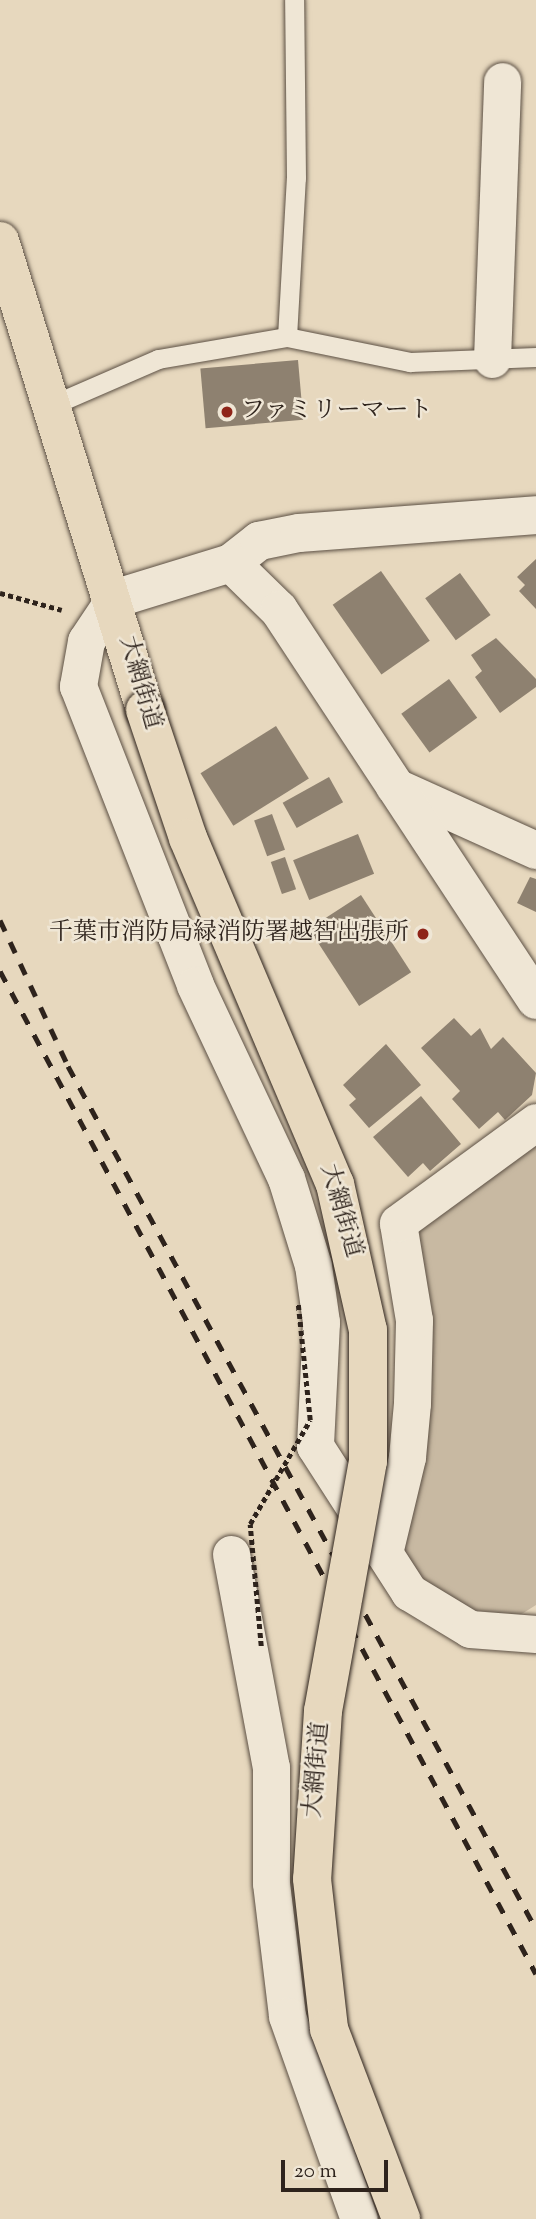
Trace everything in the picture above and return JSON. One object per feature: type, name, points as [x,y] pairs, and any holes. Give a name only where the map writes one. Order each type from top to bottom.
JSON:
[{"type":"main road","name":"大網街道","points":[[0,241],[50,406],[114,599],[145,710],[188,838],[335,1184],[368,1330],[368,1461],[323,1711],[312,1879],[329,2029],[401,2219]]},
{"type":"street","points":[[492,359],[502,81]]},
{"type":"street","points":[[536,515],[299,533],[259,541],[231,563],[114,599],[86,641],[78,686],[195,985],[286,1178],[313,1265],[321,1322],[315,1446],[409,1592],[470,1629],[536,1634]]},
{"type":"street","points":[[231,563],[279,610],[536,1000]]},
{"type":"street","points":[[394,786],[536,850]]},
{"type":"street","points":[[384,1553],[407,1457],[412,1404],[414,1320],[398,1223],[536,1122]]},
{"type":"street","points":[[231,1554],[271,1767],[271,1883],[287,2016],[359,2219]]},
{"type":"lane","points":[[287,337],[296,178],[294,0]]},
{"type":"lane","points":[[50,406],[158,359],[287,337],[410,362],[536,357]]},
{"type":"path","points":[[0,593],[56,612],[114,599]]},
{"type":"path","points":[[261,1646],[250,1524],[310,1420],[298,1304]]},
{"type":"shaded area","points":[[536,1144],[536,1605],[520,1615],[462,1609],[416,1582],[404,1550],[419,1451],[420,1231]]},
{"type":"building","points":[[298,360],[303,420],[206,428],[200,369]]},
{"type":"building","points":[[536,559],[536,609],[519,591],[525,585],[517,577]]},
{"type":"building","points":[[381,571],[430,641],[381,674],[333,605]]},
{"type":"building","points":[[460,573],[491,615],[456,640],[425,598]]},
{"type":"building","points":[[496,638],[536,679],[536,687],[500,713],[475,677],[482,671],[471,655]]},
{"type":"building","points":[[449,679],[477,718],[429,753],[401,714]]},
{"type":"building","points":[[276,726],[309,779],[233,826],[201,773]]},
{"type":"building","points":[[329,777],[343,802],[297,828],[283,803]]},
{"type":"building","points":[[272,814],[285,850],[267,856],[254,820]]},
{"type":"building","points":[[358,834],[374,874],[309,900],[293,860]]},
{"type":"building","points":[[285,857],[296,889],[282,894],[271,862]]},
{"type":"building","points":[[530,877],[536,879],[536,912],[517,903]]},
{"type":"building","points":[[361,895],[411,972],[359,1006],[309,929]]},
{"type":"building","points":[[454,1018],[471,1036],[480,1028],[491,1049],[503,1037],[536,1073],[532,1095],[505,1120],[498,1112],[479,1129],[452,1099],[460,1091],[421,1048]]},
{"type":"building","points":[[386,1044],[421,1085],[369,1128],[349,1105],[356,1099],[343,1085]]},
{"type":"building","points":[[421,1096],[461,1144],[430,1171],[423,1163],[408,1177],[373,1137]]},
{"type":"railway","points":[[0,920],[68,1066],[536,1929]]},
{"type":"railway","points":[[0,971],[536,1974]]},
{"type":"place","name":"ファミリーマート","points":[[227,412]]},
{"type":"place","name":"千葉市消防局緑消防署越智出張所","points":[[423,934]]}]
